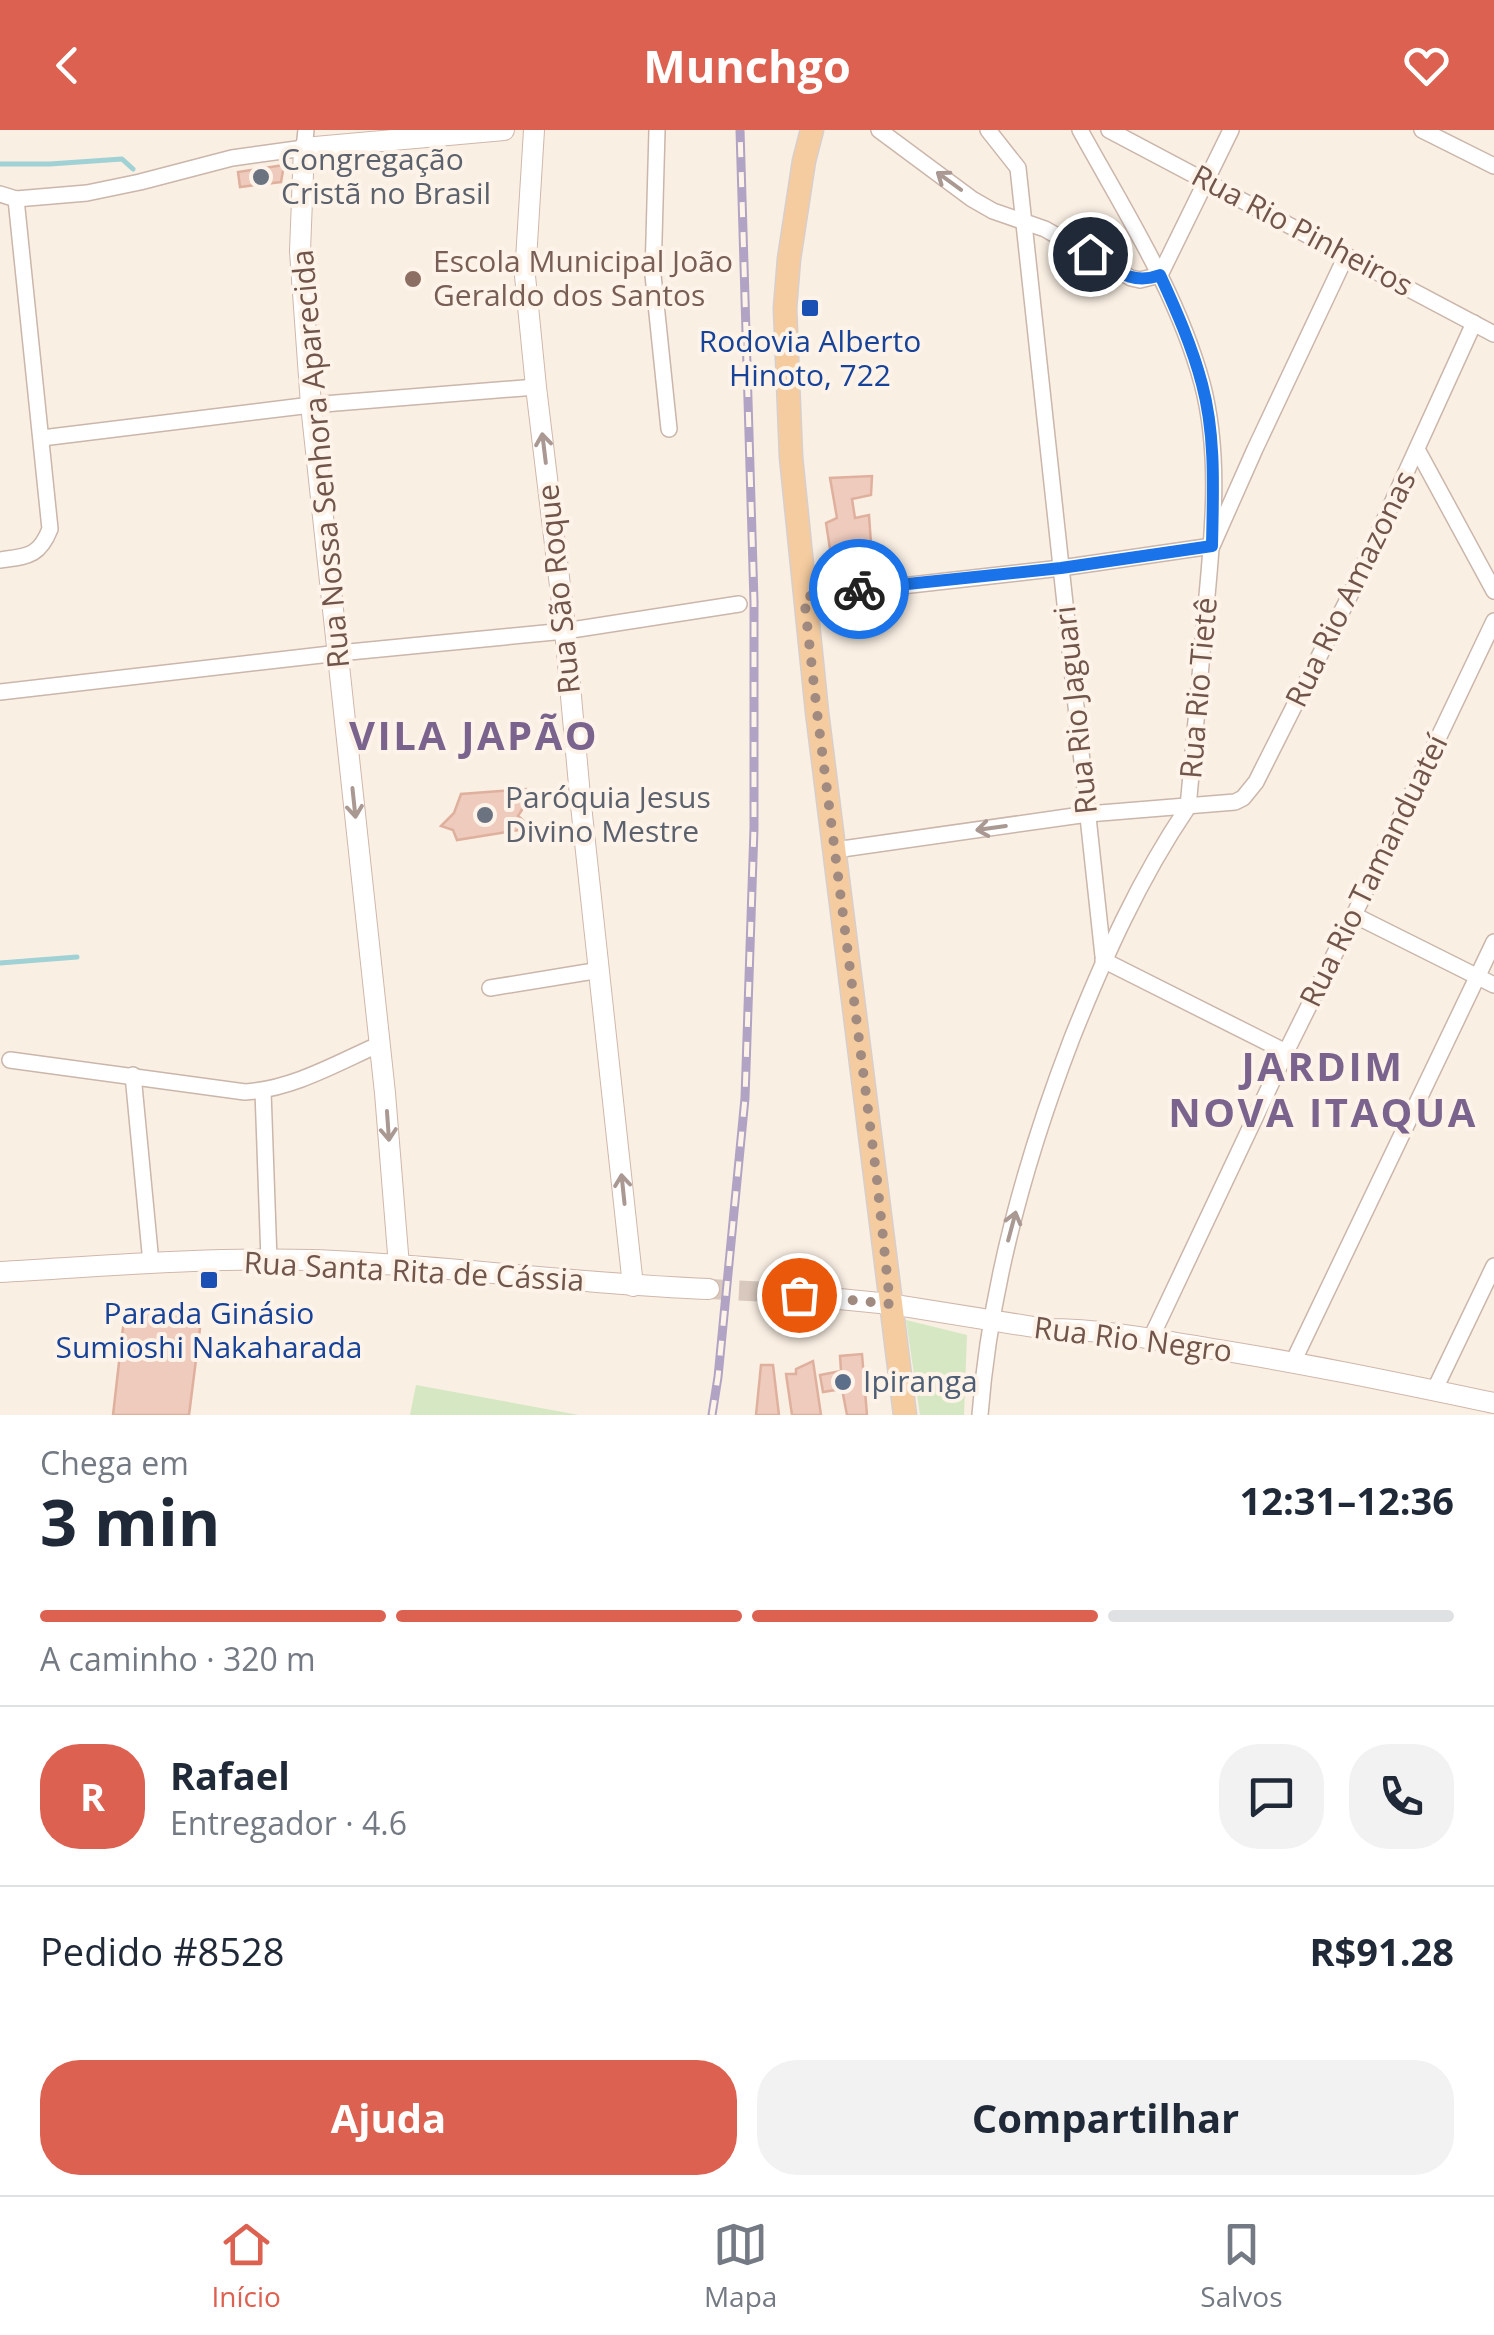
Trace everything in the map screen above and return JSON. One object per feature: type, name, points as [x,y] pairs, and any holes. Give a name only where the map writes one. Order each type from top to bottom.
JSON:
[{"type":"main road","points":[[791,130],[804,162]]},
{"type":"main road","points":[[812,130],[789,259],[785,324],[791,456],[804,597],[905,1415]]},
{"type":"street","points":[[0,560],[29,556],[45,542],[50,529],[42,438],[8,196],[87,193],[305,139],[504,130]]},
{"type":"street","name":"Rua São Roque","points":[[534,130],[526,276],[633,1286]]},
{"type":"street","points":[[656,130],[653,275],[669,429]]},
{"type":"street","points":[[880,130],[972,199],[1060,236],[1140,280],[1160,275],[1231,130]]},
{"type":"street","name":"Rua Rio Jaguari","points":[[988,130],[1018,168],[1103,960]]},
{"type":"street","name":"Rua Rio Tietê","points":[[980,1415],[984,1363],[1000,1270],[1050,1097],[1103,960],[1188,806],[1212,546],[1211,433],[1202,384],[1160,275],[1080,130]]},
{"type":"street","name":"Rua Rio Pinheiros","points":[[1109,130],[1494,334]]},
{"type":"street","points":[[1422,130],[1494,166]]},
{"type":"street","name":"Rua Nossa Senhora Aparecida","points":[[305,139],[300,252],[311,405],[380,1044],[398,1266]]},
{"type":"street","points":[[804,597],[1061,568],[1212,546],[1346,256]]},
{"type":"street","name":"Rua Rio Amazonas","points":[[835,850],[1088,814],[1236,802],[1243,798],[1256,782],[1352,592],[1474,323]]},
{"type":"street","points":[[42,438],[311,405],[536,387]]},
{"type":"street","points":[[1418,450],[1492,583]]},
{"type":"street","points":[[0,692],[339,652],[565,631],[739,604]]},
{"type":"street","name":"Rua Rio Tamanduateí","points":[[1151,1338],[1494,621]]},
{"type":"street","points":[[1354,915],[1494,985]]},
{"type":"street","points":[[1293,1362],[1494,942]]},
{"type":"street","points":[[1103,960],[1286,1052]]},
{"type":"street","points":[[490,988],[600,970]]},
{"type":"street","points":[[10,1060],[245,1092],[286,1085],[380,1044]]},
{"type":"street","points":[[134,1075],[151,1262]]},
{"type":"street","points":[[263,1091],[269,1260]]},
{"type":"street","name":"Rua Santa Rita de Cássia","points":[[0,1272],[151,1262],[312,1260],[709,1289]]},
{"type":"street","points":[[1434,1391],[1494,1266]]},
{"type":"street","name":"Rua Rio Negro","points":[[769,1292],[890,1304],[1046,1329],[1151,1338],[1494,1403]]},
{"type":"green space","points":[[906,1320],[967,1335],[964,1415],[920,1415]]},
{"type":"green space","points":[[416,1385],[579,1415],[410,1415]]},
{"type":"building","name":"Congregação Cristã no Brasil","points":[[284,165],[281,182],[240,187],[238,172]]},
{"type":"building","points":[[872,476],[871,495],[852,499],[855,518],[869,515],[872,558],[832,562],[826,523],[837,518],[830,478]]},
{"type":"building","name":"Paróquia Jesus Divino Mestre","points":[[526,789],[525,805],[518,816],[532,828],[457,840],[453,830],[441,826],[454,813],[461,794]]},
{"type":"building","points":[[125,1310],[201,1320],[189,1415],[113,1415]]},
{"type":"building","name":"Ipiranga","points":[[862,1354],[867,1415],[847,1415],[842,1389],[823,1392],[820,1375],[841,1371],[840,1356]]},
{"type":"building","points":[[813,1361],[821,1415],[792,1415],[786,1374],[796,1374],[796,1369]]},
{"type":"building","points":[[761,1365],[773,1365],[779,1415],[756,1415]]},
{"type":"waterway","points":[[0,164],[122,159],[133,169]]},
{"type":"waterway","points":[[0,963],[77,957]]},
{"type":"tunnel","points":[[709,1289],[769,1292]]},
{"type":"railway","points":[[712,1415],[745,1098],[754,828],[754,602],[740,130]]},
{"type":"way so far","points":[[799,1295],[890,1304],[804,597],[859,589]]},
{"type":"place","name":"Congregação Cristã no Brasil","points":[[261,177]]},
{"type":"place","name":"Escola Municipal João Geraldo dos Santos","points":[[413,279]]},
{"type":"place","name":"Rodovia Alberto Hinoto, 722","points":[[810,308]]},
{"type":"place","name":"Paróquia Jesus Divino Mestre","points":[[485,815]]},
{"type":"place","name":"Parada Ginásio Sumioshi Nakaharada","points":[[209,1280]]},
{"type":"place","name":"Ipiranga","points":[[843,1382]]},
{"type":"district","name":"VILA JAPÃO","points":[[474,736]]},
{"type":"district","name":"JARDIM NOVA ITAQUA","points":[[1323,1090]]},
{"type":"route","points":[[859,589],[1061,568],[1212,546],[1211,433],[1202,384],[1180,320],[1160,275],[1148,280],[1131,278],[1090,254]]}]
